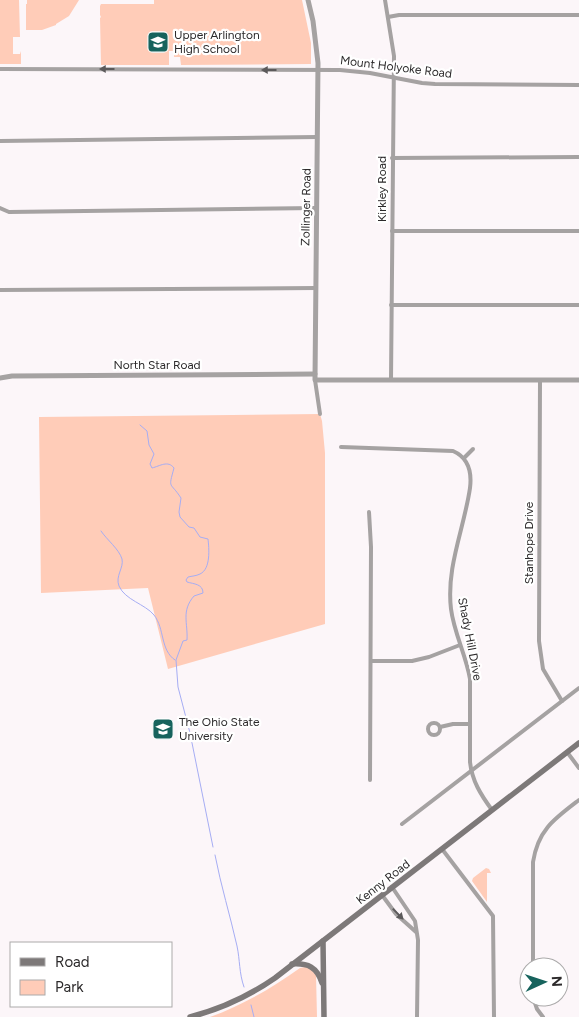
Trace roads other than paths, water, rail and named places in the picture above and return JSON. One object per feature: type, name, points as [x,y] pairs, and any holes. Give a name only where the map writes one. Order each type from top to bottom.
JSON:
[{"type":"main road","name":"Kenny Road","points":[[190,1017],[225,1006],[252,994],[579,743]]},
{"type":"main road","points":[[323,940],[324,1017]]},
{"type":"main road","points":[[292,964],[305,964],[312,967],[318,974],[324,987]]},
{"type":"street","name":"Zollinger Road","points":[[308,0],[315,33],[318,70],[315,380],[320,414]]},
{"type":"street","name":"Kirkley Road","points":[[384,0],[393,46],[391,380]]},
{"type":"street","points":[[388,17],[399,15],[579,15]]},
{"type":"street","name":"Mount Holyoke Road","points":[[0,69],[318,70],[370,73],[422,83],[450,85],[579,85]]},
{"type":"street","points":[[0,141],[317,137]]},
{"type":"street","points":[[392,158],[579,157]]},
{"type":"street","points":[[0,208],[9,212],[316,208]]},
{"type":"street","points":[[392,231],[579,231]]},
{"type":"street","points":[[0,290],[316,288]]},
{"type":"street","points":[[391,305],[579,305]]},
{"type":"street","name":"North Star Road","points":[[0,378],[20,376],[315,374]]},
{"type":"street","points":[[315,380],[579,380]]},
{"type":"street","name":"Stanhope Drive","points":[[540,380],[539,641],[543,670],[562,701]]},
{"type":"street","points":[[341,447],[453,450],[464,458],[473,449]]},
{"type":"street","name":"Shady Hill Drive","points":[[464,458],[470,469],[471,480],[469,498],[451,574],[451,608],[470,679],[471,771],[479,792],[492,810]]},
{"type":"street","points":[[369,512],[371,547],[370,780]]},
{"type":"street","points":[[371,661],[412,661],[430,657],[460,645]]},
{"type":"street","points":[[402,824],[579,688]]},
{"type":"street","points":[[440,727],[454,724],[469,724]]},
{"type":"street","points":[[567,752],[579,768]]},
{"type":"street","points":[[533,957],[533,862],[535,849],[546,828],[555,818],[579,800]]},
{"type":"street","points":[[442,849],[493,916],[494,1017]]},
{"type":"street","points":[[392,888],[415,921],[418,940],[417,1017]]},
{"type":"street","points":[[382,895],[396,914],[416,932]]},
{"type":"waterway","points":[[140,425],[147,431],[149,445],[154,454],[150,464],[152,468],[167,464],[174,468],[171,485],[181,498],[180,517],[189,527],[194,528],[200,537],[208,539],[208,563],[206,568],[200,574],[188,577],[186,580],[200,586],[203,593],[194,596],[190,602],[186,612],[187,640],[183,641],[176,660],[178,687],[190,733],[213,847]]},
{"type":"waterway","points":[[101,531],[122,559],[118,579],[119,586],[126,595],[154,615],[160,627],[167,651],[175,660]]},
{"type":"waterway","points":[[215,855],[237,946],[244,987]]},
{"type":"waterway","points":[[251,1005],[254,1017]]},
{"type":"place","name":"Upper Arlington High School","points":[[158,42]]},
{"type":"place","name":"The Ohio State University","points":[[163,729]]}]
